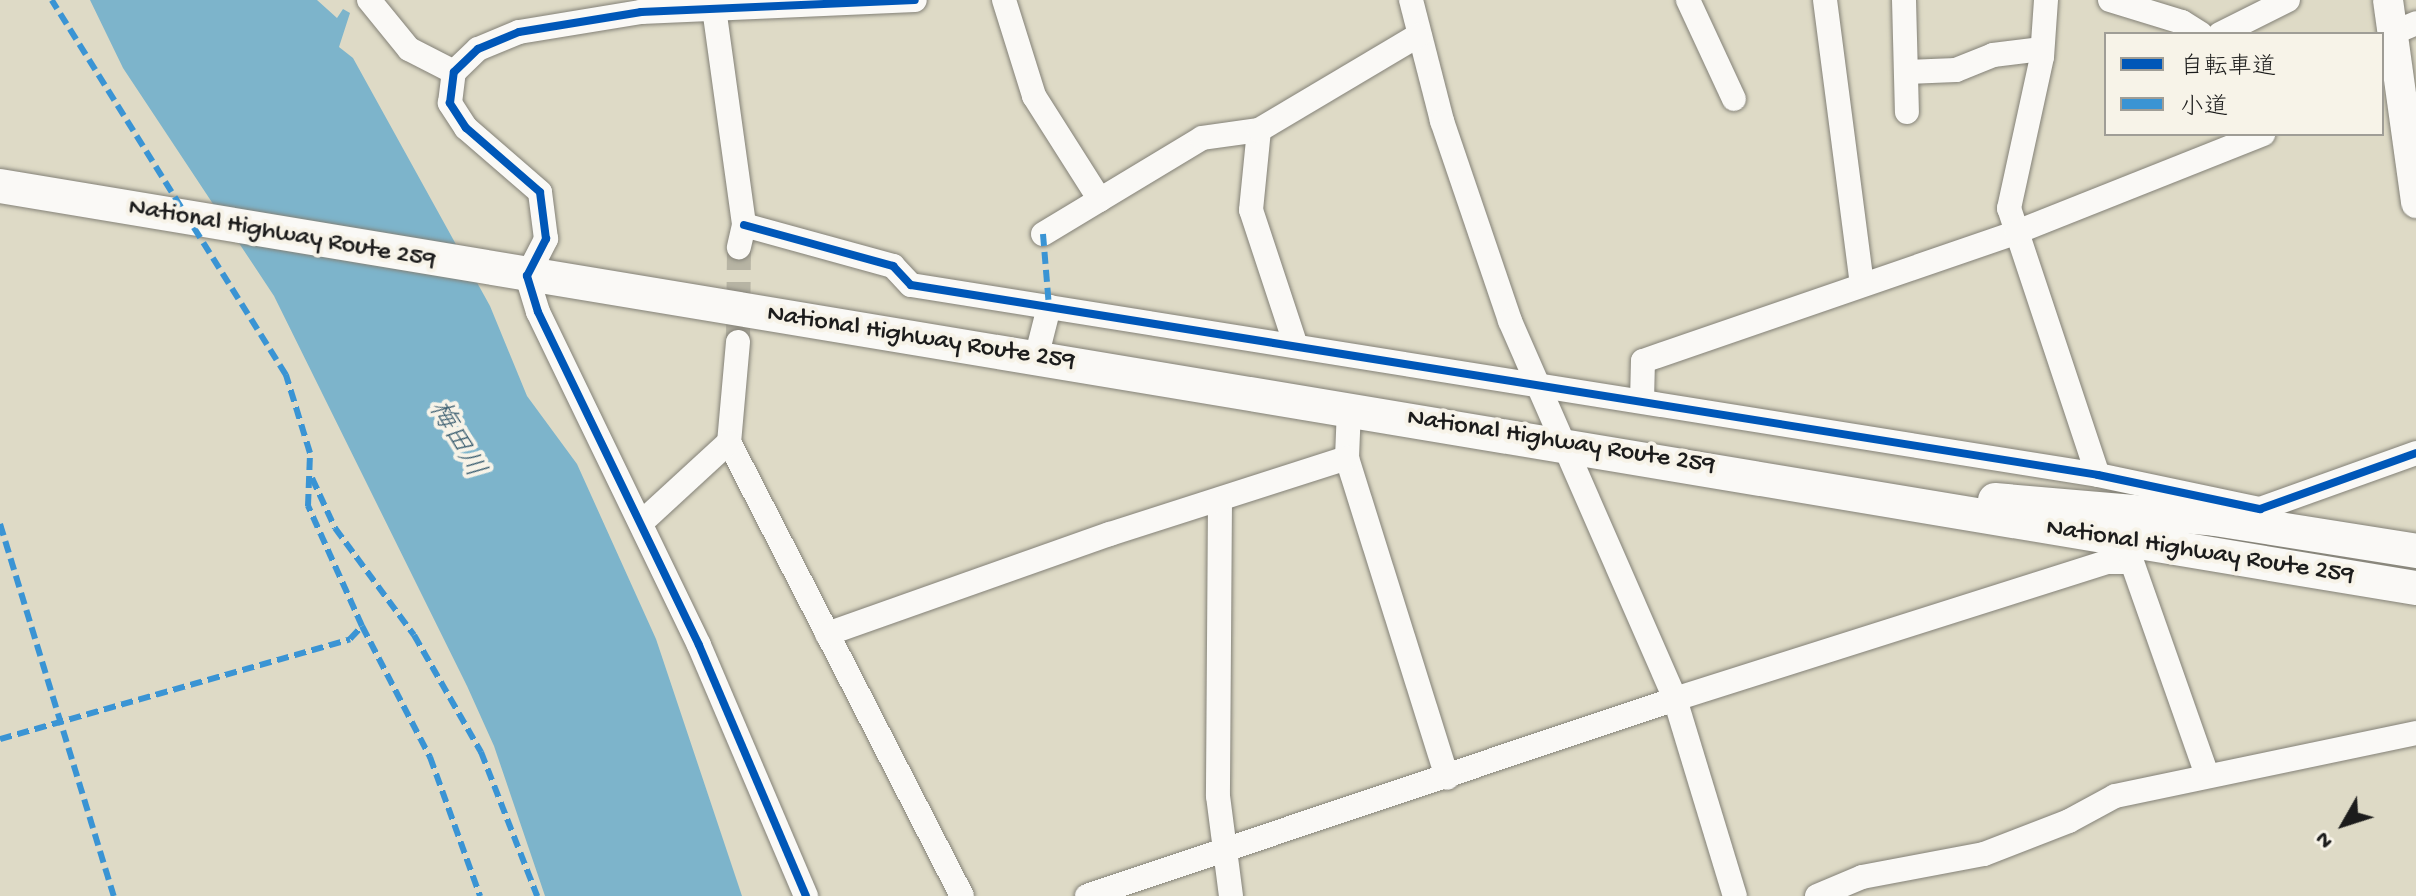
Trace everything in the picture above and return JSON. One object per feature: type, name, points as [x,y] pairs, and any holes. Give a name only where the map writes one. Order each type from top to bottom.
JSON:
[{"type":"highway","name":"National Highway Route 259","points":[[0,186],[187,220],[1349,408],[1843,490],[1999,521],[2416,588]]},
{"type":"highway","name":"National Highway Route 259","points":[[1843,490],[2215,519],[2416,551]]},
{"type":"main road","points":[[2388,0],[2404,28],[2391,89],[2416,203]]},
{"type":"street","points":[[369,0],[409,49],[454,72]]},
{"type":"street","points":[[806,896],[642,522],[538,312],[527,276],[546,239],[540,192],[466,128],[450,103],[454,72],[478,49],[519,32],[641,12],[701,6],[915,0]]},
{"type":"street","points":[[1004,0],[1034,96],[1100,200]]},
{"type":"street","points":[[1411,0],[1419,35],[1510,321],[1567,444],[1675,699],[1735,896]]},
{"type":"street","points":[[1688,0],[1734,99]]},
{"type":"street","points":[[1825,0],[1862,284]]},
{"type":"street","points":[[1904,0],[1907,112]]},
{"type":"street","points":[[2046,0],[2042,49],[2009,208],[2098,475]]},
{"type":"street","points":[[2110,0],[2182,22],[2198,32]]},
{"type":"street","points":[[2224,32],[2288,0]]},
{"type":"street","points":[[701,6],[742,236],[893,266],[911,285],[2098,475],[2260,509],[2416,453]]},
{"type":"street","points":[[1043,234],[1202,138],[1259,130],[1419,35]]},
{"type":"street","points":[[1907,72],[1956,70],[1993,55],[2042,49]]},
{"type":"street","points":[[1259,130],[1251,210],[1296,346]]},
{"type":"street","points":[[1642,401],[1643,361],[2017,232],[2258,136]]},
{"type":"street","points":[[1036,358],[1049,307]]},
{"type":"street","points":[[738,342],[729,442],[962,896]]},
{"type":"street","points":[[1349,408],[1347,458],[1447,778]]},
{"type":"street","points":[[642,522],[729,442]]},
{"type":"street","points":[[827,634],[1347,458]]},
{"type":"street","points":[[1220,500],[1218,796],[1219,832],[1228,850],[1231,896]]},
{"type":"street","points":[[1087,896],[1447,778],[1675,699],[2108,562],[2132,562],[2207,775]]},
{"type":"street","points":[[1817,896],[1862,877],[1984,854],[2069,821],[2115,796],[2416,733]]},
{"type":"water","name":"梅田川","points":[[90,0],[317,0],[337,18],[343,9],[350,13],[339,47],[353,58],[490,306],[527,396],[577,464],[656,639],[742,896],[545,896],[494,746],[467,686],[274,296],[123,68]]},
{"type":"tunnel","points":[[738,342],[739,247]]},
{"type":"marked path","points":[[0,739],[350,639],[362,626],[308,506],[310,453],[286,375],[52,0]]},
{"type":"marked path","points":[[1043,234],[1049,307]]},
{"type":"marked path","points":[[312,478],[335,528],[414,635],[481,752],[537,896]]},
{"type":"marked path","points":[[0,524],[114,896]]},
{"type":"marked path","points":[[362,626],[430,757],[480,896]]},
{"type":"cycle path","points":[[806,896],[699,645],[538,312],[527,276],[546,239],[540,192],[466,128],[450,103],[454,72],[478,49],[519,32],[641,12],[915,0]]},
{"type":"cycle path","points":[[744,225],[893,266],[911,285],[2098,475],[2260,509],[2416,453]]}]
